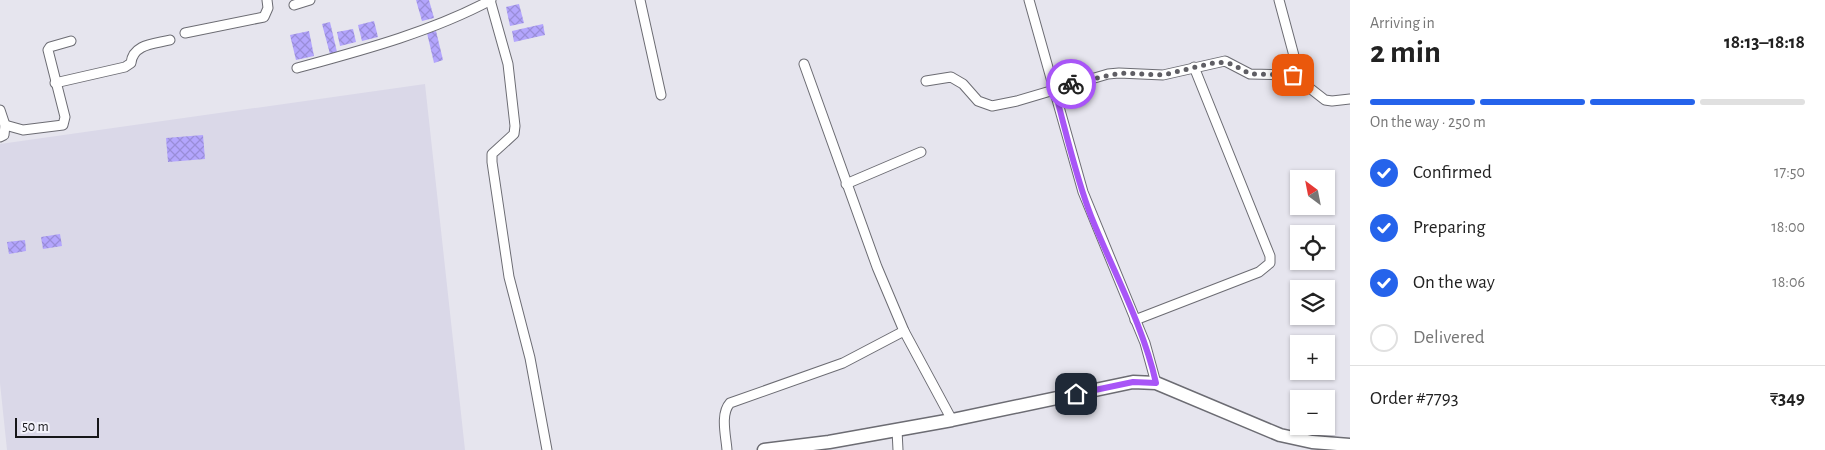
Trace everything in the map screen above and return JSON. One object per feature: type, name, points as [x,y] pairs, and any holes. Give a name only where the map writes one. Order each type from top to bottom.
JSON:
[{"type":"main road","points":[[764,450],[805,446],[952,420],[1133,382],[1156,383],[1310,446],[1350,445]]},
{"type":"street","points":[[185,33],[264,17],[268,8],[267,0]]},
{"type":"street","points":[[294,5],[310,0]]},
{"type":"street","points":[[297,68],[384,43],[470,12],[491,0],[508,64],[516,126],[514,134],[492,154],[492,162],[509,277],[530,358],[546,450]]},
{"type":"street","points":[[640,0],[661,95]]},
{"type":"street","points":[[1029,0],[1091,215],[1135,320],[1151,362],[1156,383]]},
{"type":"street","points":[[1279,0],[1300,78]]},
{"type":"street","points":[[55,84],[125,67],[131,63],[132,54],[138,49],[170,40]]},
{"type":"street","points":[[6,125],[23,130],[63,125],[65,117],[55,84],[48,50],[71,41]]},
{"type":"street","points":[[926,81],[951,77],[957,79],[978,101],[992,106],[1017,101],[1054,88],[1114,73],[1163,75],[1225,61],[1250,74],[1293,75],[1300,78],[1325,100],[1332,101],[1350,98]]},
{"type":"street","points":[[804,64],[877,267],[904,331],[952,420]]},
{"type":"street","points":[[1135,320],[1259,272],[1270,263],[1270,256],[1194,67]]},
{"type":"street","points":[[0,113],[6,125],[4,135],[0,136]]},
{"type":"street","points":[[846,184],[920,152]]},
{"type":"street","points":[[727,450],[725,414],[726,408],[730,403],[843,363],[904,331]]},
{"type":"street","points":[[897,430],[898,450]]},
{"type":"shaded area","points":[[425,84],[465,450],[7,450],[0,383],[0,144]]},
{"type":"building","points":[[416,0],[429,0],[434,18],[422,21]]},
{"type":"building","points":[[519,4],[524,23],[510,26],[506,7]]},
{"type":"building","points":[[374,21],[378,37],[362,41],[358,25]]},
{"type":"building","points":[[330,22],[337,52],[330,54],[322,24]]},
{"type":"building","points":[[543,24],[545,35],[514,42],[512,31]]},
{"type":"building","points":[[353,29],[356,42],[340,46],[337,32]]},
{"type":"building","points":[[309,31],[314,56],[296,60],[290,35]]},
{"type":"building","points":[[436,31],[443,60],[434,63],[427,33]]},
{"type":"building","points":[[203,135],[205,159],[168,162],[166,138]]},
{"type":"building","points":[[60,234],[62,246],[43,249],[41,237]]},
{"type":"building","points":[[25,240],[26,251],[9,254],[7,242]]},
{"type":"way so far","points":[[1071,84],[1108,74],[1163,75],[1225,61],[1250,74],[1293,75]]},
{"type":"route","points":[[1071,84],[1054,88],[1077,172],[1091,215],[1144,343],[1156,383],[1133,382],[1076,394]]}]
